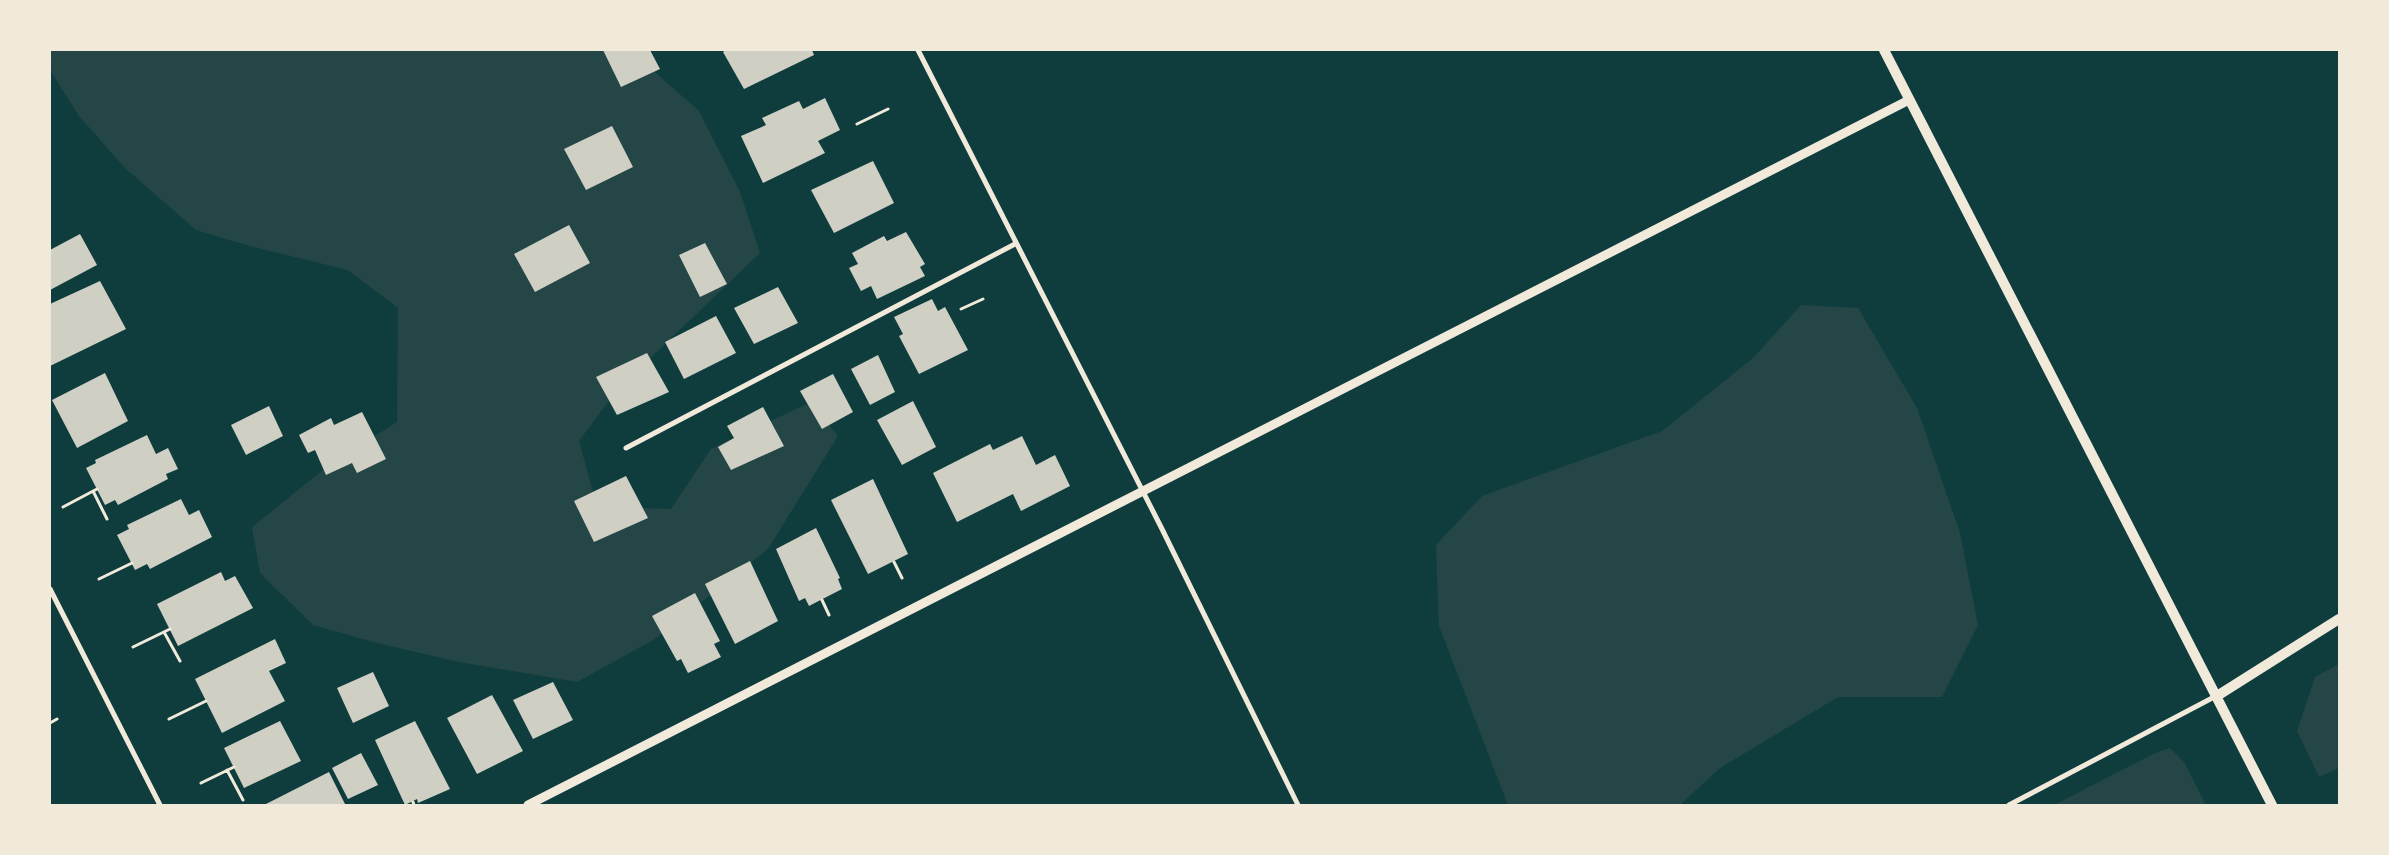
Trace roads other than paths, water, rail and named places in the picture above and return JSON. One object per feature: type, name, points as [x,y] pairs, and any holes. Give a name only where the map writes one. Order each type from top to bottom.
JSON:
[{"type":"main road","points":[[1884,50],[2272,805]]},
{"type":"main road","points":[[2217,696],[2339,619]]},
{"type":"street","points":[[918,50],[1015,244],[1142,490],[1298,805]]},
{"type":"street","points":[[528,805],[1142,490],[1910,100]]},
{"type":"street","points":[[626,448],[1015,244]]},
{"type":"street","points":[[50,589],[160,805]]},
{"type":"street","points":[[2009,805],[2217,696]]}]
